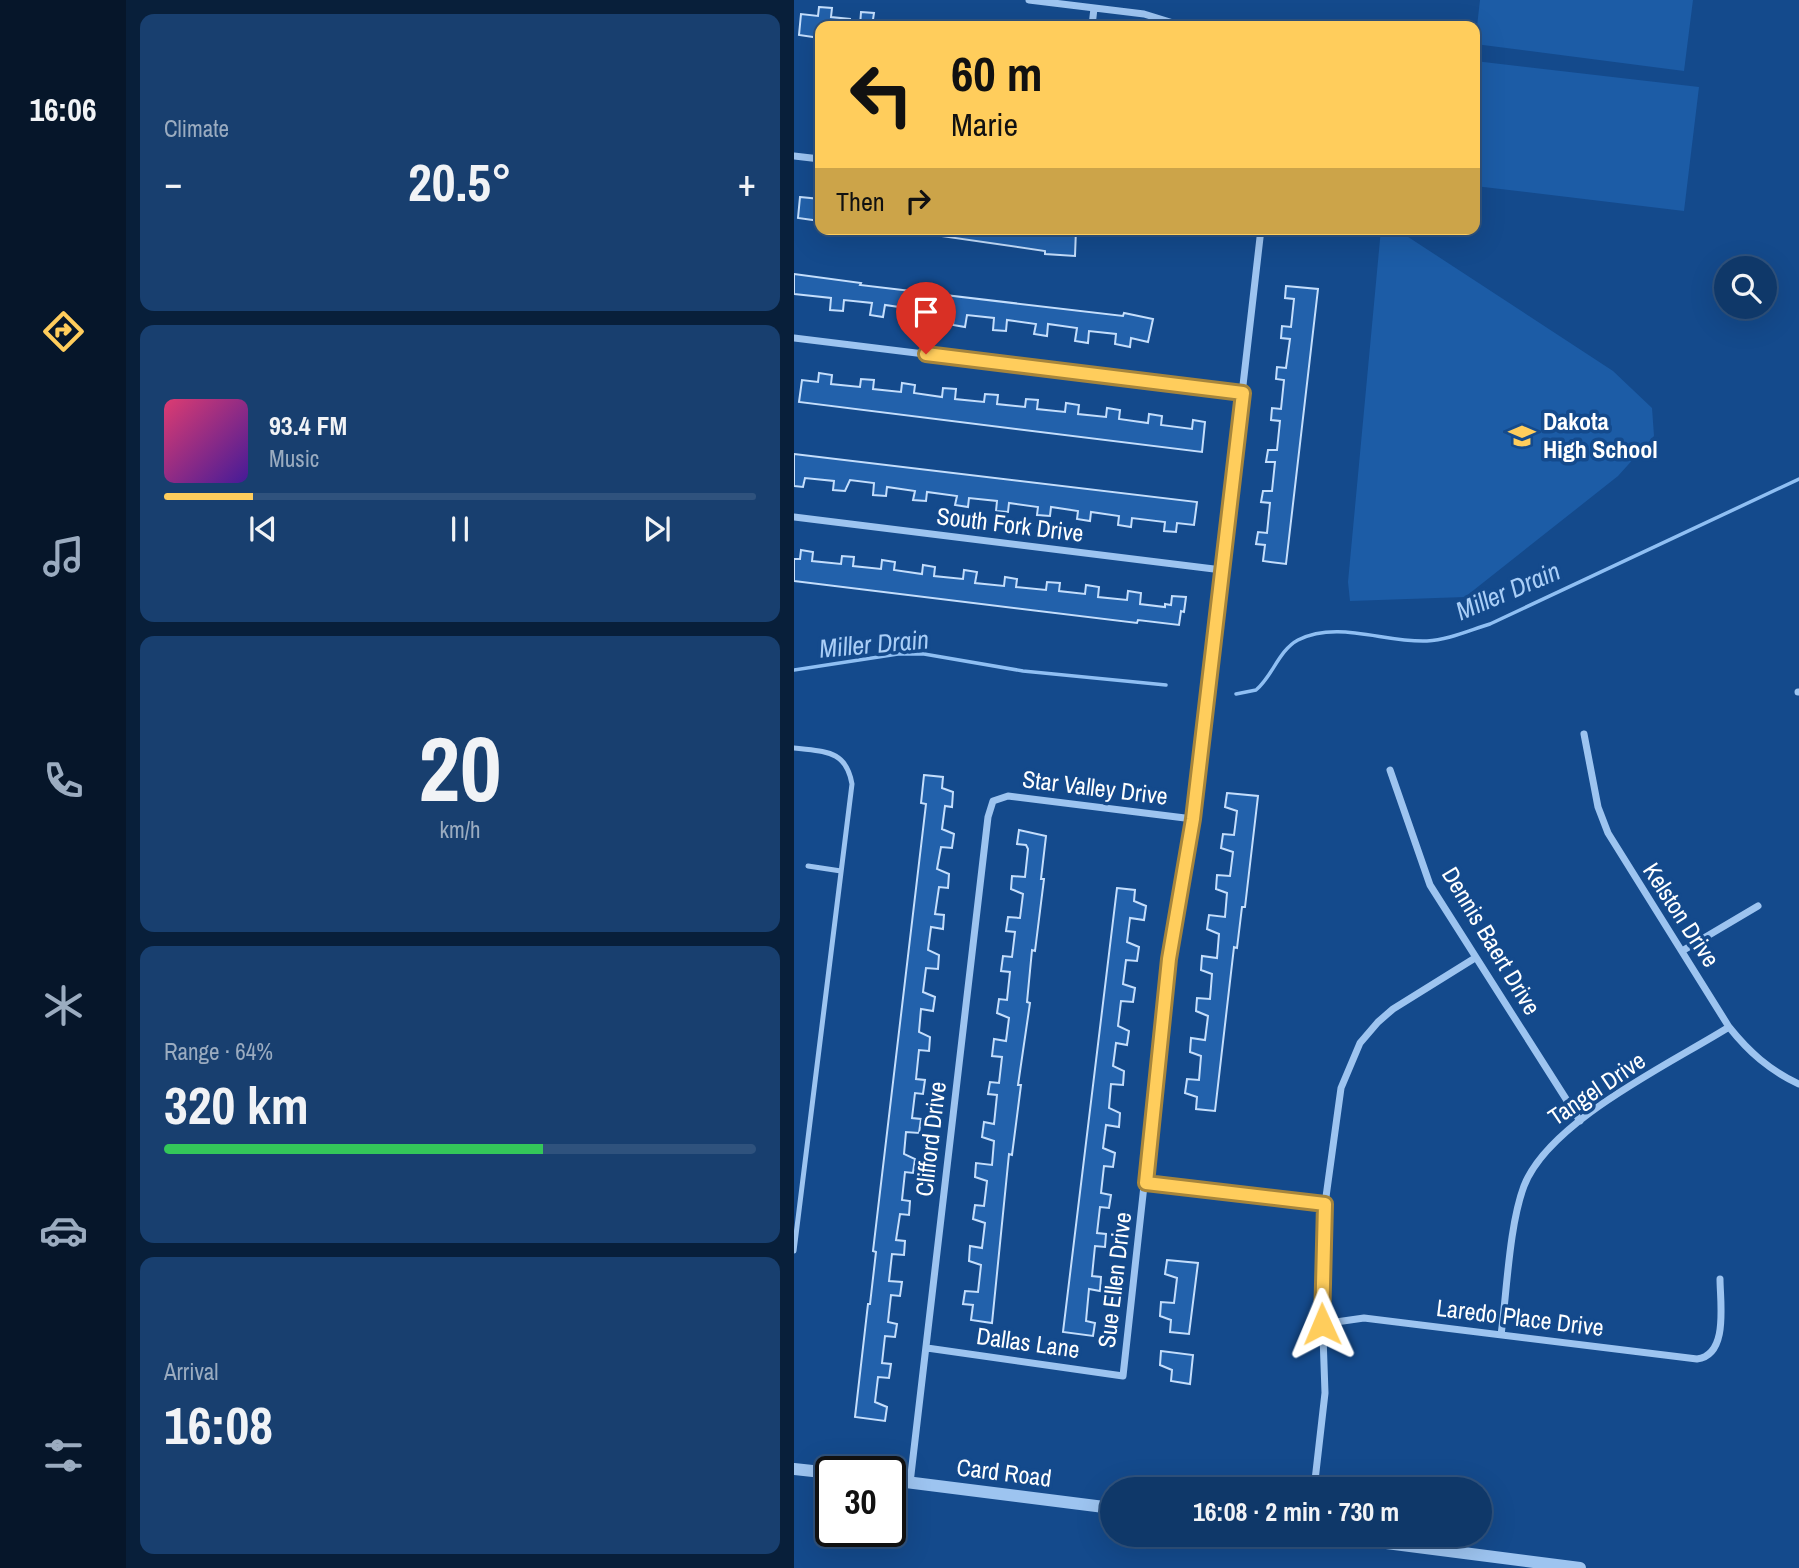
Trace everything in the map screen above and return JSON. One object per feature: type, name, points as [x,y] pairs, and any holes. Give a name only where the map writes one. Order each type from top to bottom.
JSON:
[{"type":"street","points":[[1029,0],[1144,14],[1167,21]]},
{"type":"street","points":[[1093,21],[1094,8]]},
{"type":"street","points":[[794,156],[815,158]]},
{"type":"street","name":"Sue Ellen Drive","points":[[1124,1376],[1169,959],[1193,819],[1260,235]]},
{"type":"street","points":[[794,338],[1243,393]]},
{"type":"street","name":"South Fork Drive","points":[[794,517],[1222,570]]},
{"type":"street","name":"Kelston Drive","points":[[1584,734],[1598,807],[1608,833],[1729,1027],[1748,1051],[1798,1084]]},
{"type":"street","name":"Dennis Baert Drive","points":[[1390,770],[1430,885],[1580,1121]]},
{"type":"street","name":"Star Valley Drive","points":[[993,801],[1008,796],[1193,819]]},
{"type":"street","name":"Clifford Drive","points":[[910,1483],[988,817],[993,801]]},
{"type":"street","points":[[1682,951],[1758,906]]},
{"type":"street","points":[[1315,1477],[1325,1393],[1322,1324],[1325,1204],[1336,1111],[1349,1064],[1360,1043],[1393,1009],[1475,958]]},
{"type":"street","name":"Tangel Drive","points":[[1501,1335],[1517,1217],[1525,1185],[1541,1157],[1580,1121],[1729,1027]]},
{"type":"street","points":[[1146,1183],[1325,1204]]},
{"type":"street","name":"Laredo Place Drive","points":[[1322,1324],[1364,1318],[1697,1359],[1712,1352],[1720,1327],[1720,1279]]},
{"type":"street","name":"Dallas Lane","points":[[927,1348],[1124,1376]]},
{"type":"street","points":[[794,1469],[815,1471]]},
{"type":"street","name":"Card Road","points":[[906,1482],[1100,1507]]},
{"type":"street","points":[[1417,1547],[1580,1568]]},
{"type":"lane","points":[[794,748],[827,752],[839,757],[849,767],[852,784],[794,1251]]},
{"type":"lane","points":[[808,866],[841,871]]},
{"type":"shaded area","points":[[1480,0],[1693,0],[1684,71],[1480,45],[1480,21],[1478,21]]},
{"type":"shaded area","points":[[1480,62],[1699,87],[1684,211],[1480,187]]},
{"type":"shaded area","points":[[1380,235],[1405,235],[1613,371],[1652,408],[1654,436],[1618,476],[1465,597],[1350,601],[1348,582]]},
{"type":"building","points":[[819,7],[832,8],[831,17],[850,21],[815,21],[815,37],[799,35],[801,14],[818,16]]},
{"type":"building","points":[[861,12],[874,13],[873,21],[860,21]]},
{"type":"building","points":[[800,197],[815,198],[815,220],[798,218]]},
{"type":"building","points":[[1076,235],[1075,256],[1045,254],[1045,251],[941,236]]},
{"type":"building","points":[[794,274],[861,283],[860,285],[1123,316],[1124,313],[1153,319],[1148,342],[1131,338],[1130,347],[1115,344],[1116,334],[1089,331],[1088,343],[1075,341],[1077,328],[1048,324],[1047,336],[1034,334],[1036,324],[1007,320],[1006,331],[993,330],[994,318],[967,315],[965,327],[953,325],[954,313],[926,310],[925,322],[912,320],[913,309],[885,305],[883,317],[870,315],[872,303],[844,300],[843,311],[830,310],[831,298],[794,294]]},
{"type":"building","points":[[1286,286],[1318,289],[1286,564],[1263,561],[1265,545],[1256,544],[1258,532],[1267,533],[1270,503],[1261,502],[1263,491],[1272,491],[1275,462],[1266,462],[1268,450],[1277,450],[1280,421],[1271,420],[1272,408],[1281,409],[1284,380],[1276,379],[1277,367],[1286,368],[1290,339],[1281,338],[1282,326],[1291,327],[1294,299],[1285,298]]},
{"type":"building","points":[[819,373],[832,375],[831,384],[860,387],[861,379],[874,380],[873,389],[901,392],[902,383],[915,385],[914,393],[942,397],[943,388],[956,389],[955,399],[984,402],[985,394],[998,395],[997,404],[1025,407],[1026,399],[1038,400],[1037,409],[1065,412],[1066,403],[1079,405],[1078,414],[1106,417],[1107,408],[1120,410],[1119,419],[1148,423],[1149,414],[1162,416],[1161,425],[1192,429],[1193,420],[1205,422],[1202,452],[799,402],[802,380],[818,382]]},
{"type":"building","points":[[794,454],[1197,502],[1194,525],[1177,523],[1176,532],[1164,531],[1165,522],[1132,518],[1131,527],[1118,525],[1119,516],[1091,512],[1090,521],[1077,519],[1078,511],[1051,507],[1050,516],[1037,515],[1038,507],[1009,503],[1008,512],[996,511],[997,501],[969,498],[968,507],[955,505],[957,496],[927,492],[926,501],[913,500],[915,491],[887,487],[886,496],[873,495],[874,483],[850,480],[845,491],[833,490],[834,481],[805,478],[803,487],[794,486]]},
{"type":"building","points":[[801,550],[813,552],[812,561],[841,564],[842,556],[854,557],[853,566],[881,569],[882,560],[895,562],[894,570],[922,574],[923,565],[935,567],[934,576],[963,579],[964,570],[977,572],[975,583],[1004,586],[1005,577],[1017,579],[1016,587],[1046,590],[1047,582],[1060,583],[1059,591],[1085,594],[1086,585],[1099,587],[1098,597],[1127,600],[1128,591],[1141,593],[1140,604],[1165,607],[1165,604],[1171,605],[1172,596],[1186,597],[1184,612],[1181,611],[1179,625],[1138,620],[1137,623],[794,581],[794,559],[800,559]]},
{"type":"building","points":[[924,775],[943,777],[942,788],[953,792],[952,807],[945,806],[942,829],[954,834],[952,848],[941,847],[937,869],[949,874],[948,888],[939,887],[935,914],[944,915],[943,929],[931,927],[928,950],[939,955],[938,969],[926,968],[923,992],[935,997],[933,1011],[921,1009],[919,1032],[930,1037],[929,1051],[919,1050],[916,1079],[925,1080],[923,1094],[915,1093],[912,1118],[921,1119],[919,1133],[906,1132],[904,1154],[915,1159],[913,1173],[905,1172],[902,1200],[910,1201],[909,1215],[900,1214],[896,1240],[905,1241],[904,1255],[892,1254],[889,1281],[902,1282],[900,1296],[891,1295],[888,1322],[897,1324],[895,1337],[885,1336],[882,1363],[891,1364],[889,1378],[878,1377],[875,1402],[887,1407],[885,1421],[855,1417],[926,804],[921,803]]},
{"type":"building","points":[[1227,793],[1258,796],[1245,907],[1242,907],[1237,948],[1234,947],[1215,1111],[1196,1109],[1197,1097],[1185,1093],[1187,1079],[1199,1080],[1201,1056],[1190,1052],[1191,1038],[1205,1040],[1208,1016],[1196,1011],[1197,998],[1210,999],[1212,974],[1201,970],[1202,956],[1217,958],[1219,934],[1207,929],[1209,915],[1225,917],[1227,893],[1216,889],[1217,875],[1230,876],[1233,852],[1221,848],[1223,834],[1234,835],[1237,811],[1225,807]]},
{"type":"building","points":[[1019,830],[1046,836],[1041,879],[1044,879],[1035,951],[1032,950],[1027,1002],[1030,1003],[1018,1085],[1021,1085],[1012,1155],[1009,1154],[992,1323],[971,1320],[973,1305],[963,1304],[965,1291],[978,1292],[981,1265],[969,1261],[970,1246],[982,1248],[985,1223],[973,1219],[975,1205],[984,1206],[987,1181],[975,1177],[976,1163],[992,1165],[994,1141],[982,1137],[984,1122],[994,1124],[997,1095],[988,1094],[990,1082],[999,1083],[1002,1057],[992,1056],[994,1039],[1006,1041],[1009,1018],[997,1013],[999,999],[1007,1000],[1010,972],[1001,971],[1003,956],[1012,957],[1015,932],[1006,931],[1008,917],[1020,918],[1023,894],[1011,889],[1012,876],[1025,877],[1028,849],[1026,845],[1017,844]]},
{"type":"building","points":[[1117,888],[1135,890],[1134,901],[1146,906],[1144,920],[1130,918],[1127,942],[1139,947],[1137,961],[1126,960],[1123,984],[1135,988],[1133,1002],[1121,1001],[1118,1026],[1129,1031],[1127,1045],[1116,1043],[1113,1066],[1124,1071],[1123,1085],[1111,1084],[1109,1108],[1120,1113],[1119,1127],[1106,1125],[1103,1148],[1115,1153],[1113,1167],[1104,1166],[1101,1193],[1111,1195],[1109,1208],[1100,1207],[1097,1233],[1106,1234],[1105,1247],[1095,1246],[1092,1276],[1101,1277],[1100,1291],[1089,1289],[1086,1321],[1095,1323],[1093,1336],[1063,1332]]},
{"type":"building","points":[[1167,1260],[1198,1263],[1189,1334],[1170,1332],[1171,1320],[1160,1316],[1161,1302],[1174,1303],[1177,1278],[1165,1274]]},
{"type":"building","points":[[1161,1351],[1193,1355],[1190,1384],[1171,1381],[1172,1370],[1160,1365]]},
{"type":"waterway","name":"Miller Drain","points":[[1236,694],[1256,690],[1291,644],[1313,634],[1345,632],[1411,641],[1435,640],[1459,634],[1490,624],[1799,479]]},
{"type":"waterway","name":"Miller Drain","points":[[794,670],[898,654],[924,654],[1023,671],[1166,685]]},
{"type":"place","name":"Dakota High School","points":[[1522,436]]},
{"type":"route","points":[[926,354],[1243,393],[1193,819],[1169,959],[1146,1183],[1325,1204],[1321,1278],[1322,1324]]}]
